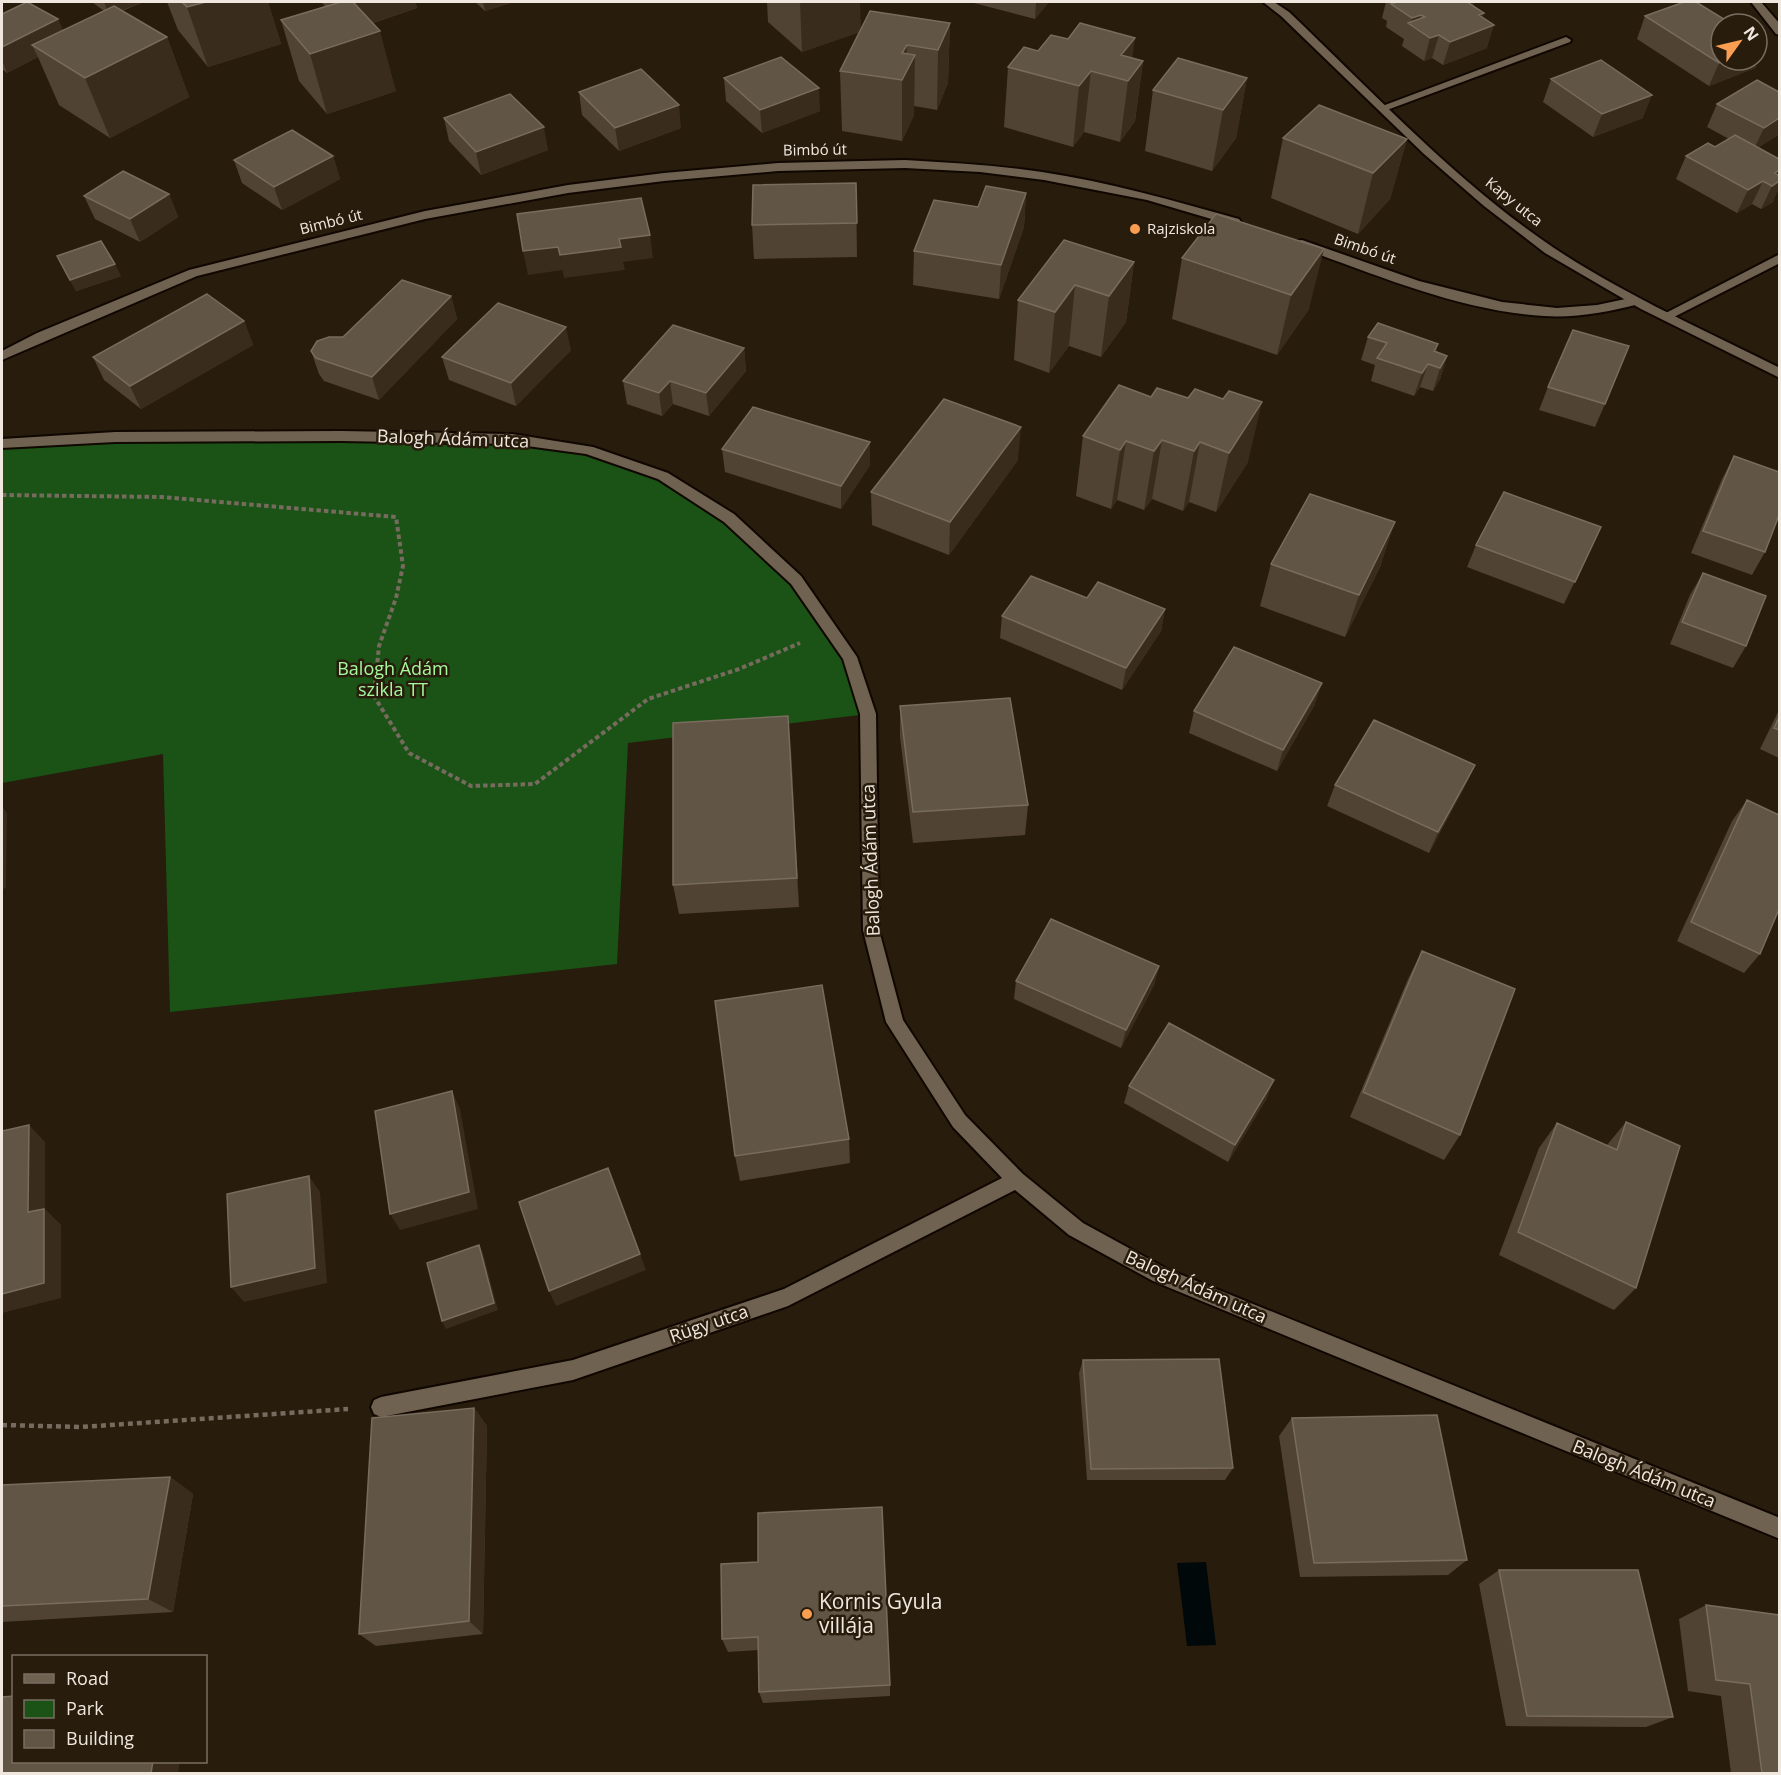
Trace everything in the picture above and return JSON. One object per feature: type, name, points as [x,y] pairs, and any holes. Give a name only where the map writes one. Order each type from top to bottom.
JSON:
[{"type":"street","name":"Kapy utca","points":[[1268,2],[1285,14],[1428,152],[1519,229],[1570,264],[1635,301],[1779,374]]},
{"type":"street","points":[[1756,2],[1779,32]]},
{"type":"street","points":[[1383,108],[1566,40]]},
{"type":"street","name":"Bimbó út","points":[[2,357],[42,336],[193,273],[425,215],[568,189],[664,177],[778,167],[905,164],[980,168],[1044,176],[1149,197],[1248,226]]},
{"type":"street","name":"Bimbó út","points":[[1292,241],[1444,293],[1532,311],[1590,310],[1635,301]]},
{"type":"street","points":[[1666,316],[1779,258]]},
{"type":"street","name":"Balogh Ádám utca","points":[[2,444],[115,437],[340,435],[512,438],[588,450],[663,477],[729,518],[796,580],[850,657],[868,714],[871,930],[895,1022],[959,1121],[1016,1180],[1076,1230],[1160,1275],[1779,1529]]},
{"type":"street","name":"Rügy utca","points":[[381,1407],[573,1370],[788,1297],[1016,1180]]},
{"type":"path","points":[[2,495],[162,498],[396,518],[403,566],[396,598],[379,646],[374,696],[409,753],[471,786],[535,784],[648,699],[739,669],[800,643],[850,657]]},
{"type":"path","points":[[2,1425],[81,1427],[381,1407]]},
{"type":"green space","name":"Balogh Ádám szikla TT","points":[[115,437],[512,439],[588,450],[663,476],[729,518],[796,580],[850,657],[868,714],[628,743],[617,964],[170,1012],[163,754],[2,783],[2,444]]},
{"type":"shaded area","points":[[1206,1562],[1216,1645],[1187,1646],[1177,1563]]},
{"type":"building","points":[[27,2],[58,19],[2,47],[2,14]]},
{"type":"building","points":[[182,2],[206,2],[187,7]]},
{"type":"building","points":[[341,2],[353,2],[380,31],[310,54],[281,20]]},
{"type":"building","points":[[1397,2],[1467,2],[1484,13],[1479,15],[1494,25],[1450,42],[1439,35],[1430,38],[1408,23],[1425,17],[1421,15],[1412,18],[1391,4]]},
{"type":"building","points":[[1684,2],[1696,2],[1712,12],[1709,12],[1709,57],[1645,16]]},
{"type":"building","points":[[114,6],[167,37],[85,78],[32,45]]},
{"type":"building","points":[[870,11],[950,23],[938,50],[907,45],[902,53],[915,55],[902,80],[840,71]]},
{"type":"building","points":[[1080,23],[1135,38],[1121,55],[1143,61],[1128,81],[1091,71],[1079,86],[1008,67],[1024,47],[1038,51],[1051,35],[1068,39]]},
{"type":"building","points":[[781,57],[819,88],[760,110],[724,78]]},
{"type":"building","points":[[1178,58],[1247,78],[1223,110],[1153,90]]},
{"type":"building","points":[[1601,60],[1652,95],[1602,114],[1551,79]]},
{"type":"building","points":[[641,69],[679,105],[615,128],[579,92]]},
{"type":"building","points":[[1757,80],[1779,92],[1779,118],[1764,128],[1717,104]]},
{"type":"building","points":[[510,94],[544,127],[476,152],[444,118]]},
{"type":"building","points":[[1319,105],[1407,139],[1373,173],[1283,138]]},
{"type":"building","points":[[292,130],[333,156],[274,187],[234,160]]},
{"type":"building","points":[[1735,135],[1779,159],[1779,170],[1775,173],[1779,176],[1779,181],[1772,186],[1763,181],[1748,190],[1686,156],[1708,143],[1715,147]]},
{"type":"building","points":[[123,171],[169,194],[130,219],[84,196]]},
{"type":"building","points":[[856,183],[857,223],[752,225],[753,185]]},
{"type":"building","points":[[986,186],[1026,193],[1001,265],[914,251],[934,200],[978,207]]},
{"type":"building","points":[[641,198],[650,235],[619,239],[621,247],[560,255],[558,247],[523,251],[517,214]]},
{"type":"building","points":[[1216,214],[1324,249],[1291,295],[1182,258]]},
{"type":"building","points":[[1064,240],[1134,262],[1109,296],[1075,285],[1055,312],[1018,300]]},
{"type":"building","points":[[101,241],[115,264],[70,280],[57,256]]},
{"type":"building","points":[[402,280],[451,296],[372,377],[316,358],[311,351],[317,341],[329,337],[343,337]]},
{"type":"building","points":[[207,294],[244,321],[130,386],[93,357]]},
{"type":"building","points":[[498,303],[566,327],[511,383],[442,357]]},
{"type":"building","points":[[1378,323],[1438,344],[1434,351],[1447,356],[1440,368],[1428,364],[1422,373],[1377,358],[1387,343],[1368,337]]},
{"type":"building","points":[[673,325],[744,348],[706,393],[670,381],[659,393],[623,381]]},
{"type":"building","points":[[1573,330],[1629,346],[1605,404],[1548,387]]},
{"type":"building","points":[[1119,385],[1151,397],[1157,388],[1188,398],[1195,389],[1223,399],[1229,391],[1262,402],[1229,453],[1200,442],[1194,451],[1162,440],[1154,451],[1126,441],[1120,450],[1083,436]]},
{"type":"building","points":[[944,399],[1021,427],[950,522],[871,492]]},
{"type":"building","points":[[753,407],[870,442],[841,486],[722,449]]},
{"type":"building","points":[[1734,456],[1779,472],[1779,515],[1765,552],[1703,531]]},
{"type":"building","points":[[1504,492],[1601,527],[1575,582],[1476,545]]},
{"type":"building","points":[[1310,494],[1395,522],[1359,595],[1271,564]]},
{"type":"building","points":[[1703,573],[1766,596],[1746,646],[1682,622]]},
{"type":"building","points":[[1031,576],[1087,598],[1098,582],[1165,609],[1126,668],[1002,616]]},
{"type":"building","points":[[1234,647],[1322,683],[1283,750],[1194,711]]},
{"type":"building","points":[[1010,698],[1028,805],[913,812],[900,706]]},
{"type":"building","points":[[788,716],[797,878],[673,885],[673,723]]},
{"type":"building","points":[[1779,717],[1779,730],[1774,728]]},
{"type":"building","points":[[1374,720],[1475,765],[1438,832],[1335,785]]},
{"type":"building","points":[[1747,800],[1779,815],[1779,909],[1760,954],[1691,922]]},
{"type":"building","points":[[1051,919],[1159,966],[1126,1030],[1016,981]]},
{"type":"building","points":[[1422,951],[1515,989],[1460,1135],[1363,1092]]},
{"type":"building","points":[[822,985],[849,1139],[735,1156],[715,1001]]},
{"type":"building","points":[[1169,1023],[1274,1080],[1235,1145],[1129,1086]]},
{"type":"building","points":[[452,1091],[469,1192],[390,1214],[375,1111]]},
{"type":"building","points":[[1626,1122],[1680,1146],[1636,1288],[1518,1232],[1557,1123],[1617,1150]]},
{"type":"building","points":[[29,1125],[28,1212],[44,1209],[44,1283],[2,1294],[2,1131]]},
{"type":"building","points":[[608,1168],[640,1254],[549,1291],[519,1202]]},
{"type":"building","points":[[309,1176],[315,1268],[231,1287],[227,1194]]},
{"type":"building","points":[[479,1245],[494,1303],[442,1321],[427,1263]]},
{"type":"building","points":[[1219,1359],[1233,1468],[1091,1469],[1083,1360]]},
{"type":"building","points":[[474,1408],[469,1621],[359,1634],[372,1418]]},
{"type":"building","points":[[1437,1415],[1467,1560],[1314,1563],[1292,1418]]},
{"type":"building","points":[[170,1477],[148,1599],[2,1606],[2,1485]]},
{"type":"building","name":"Kornis Gyula villája","points":[[882,1507],[890,1685],[759,1692],[758,1637],[722,1639],[721,1564],[758,1562],[758,1513]]},
{"type":"building","points":[[1499,1570],[1638,1570],[1673,1717],[1527,1716]]},
{"type":"building","points":[[1706,1605],[1779,1615],[1779,1773],[1762,1773],[1750,1684],[1716,1680]]},
{"type":"building","points":[[12,1696],[12,1763],[153,1763],[151,1773],[2,1773],[2,1697]]},
{"type":"place","name":"Rajziskola","points":[[1135,229]]},
{"type":"place","name":"Kornis Gyula villája","points":[[807,1614]]}]
